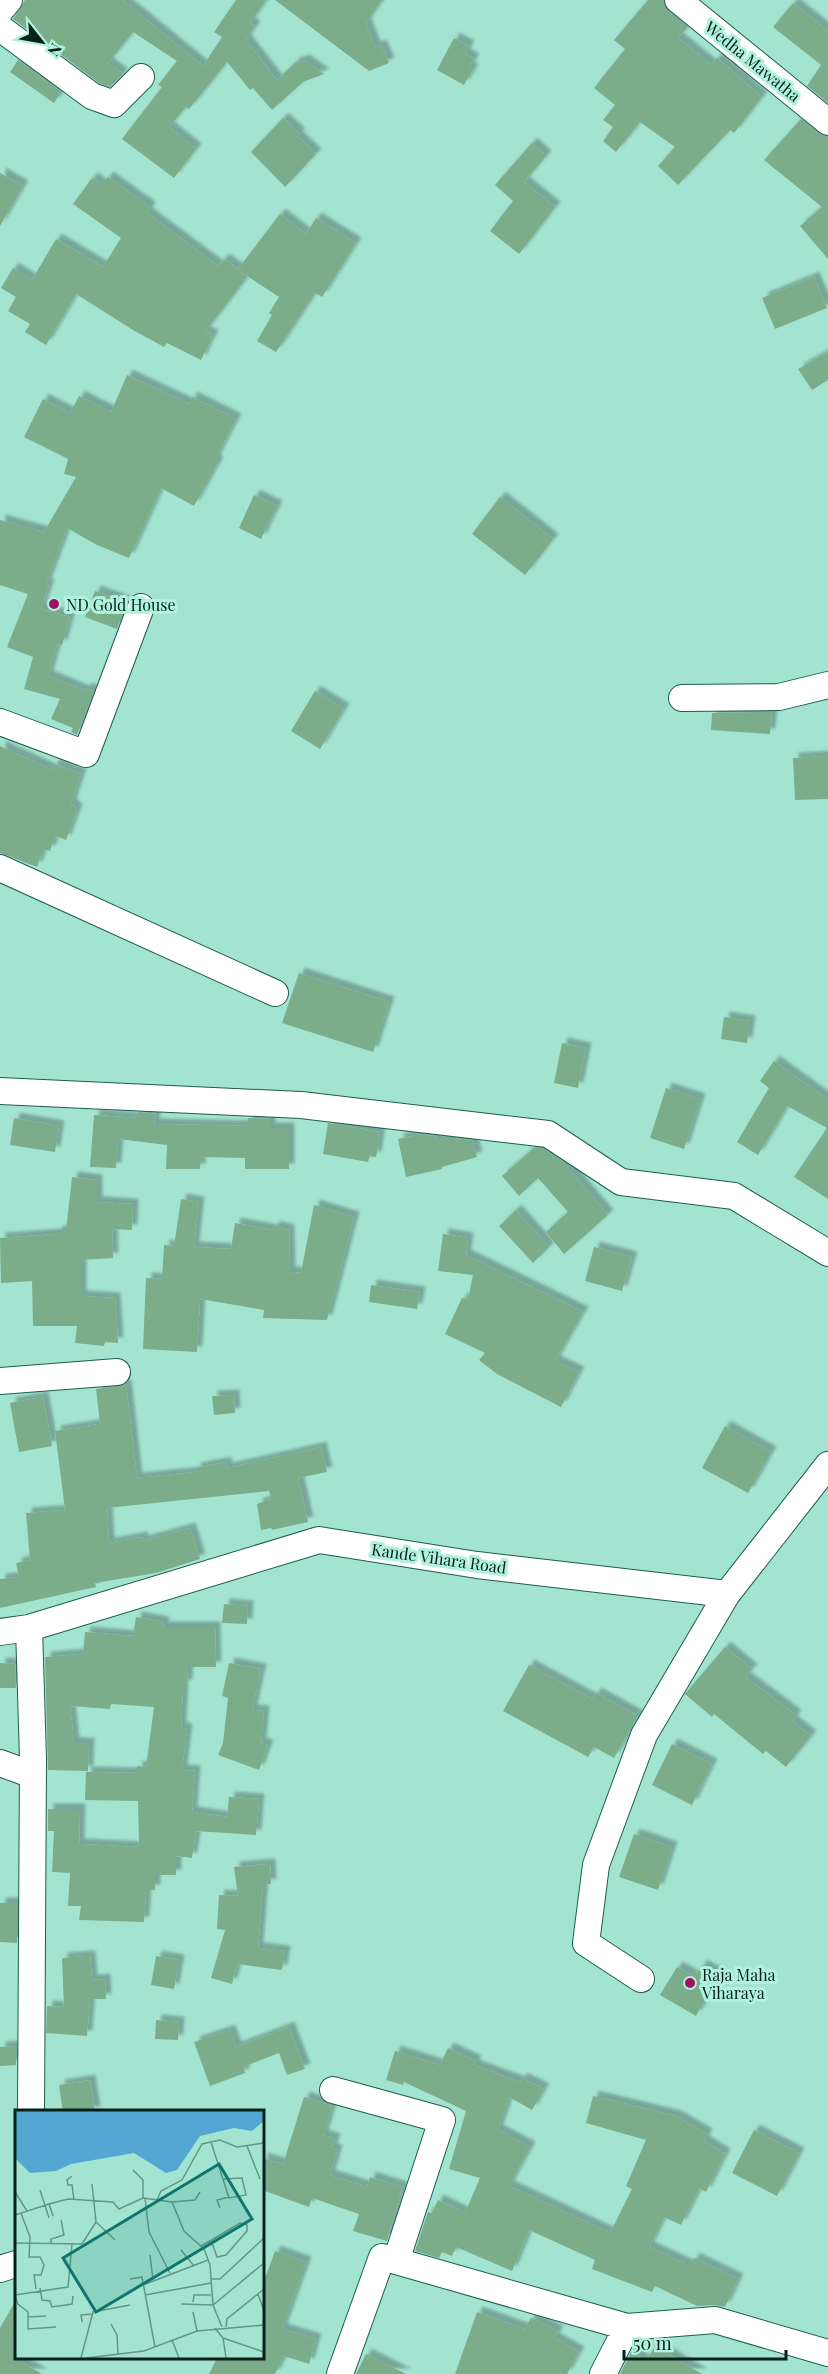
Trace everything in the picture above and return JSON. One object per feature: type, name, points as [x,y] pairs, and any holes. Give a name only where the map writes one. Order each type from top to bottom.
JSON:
[{"type":"street","points":[[0,11],[9,0]]},
{"type":"street","name":"Wedha Mawatha","points":[[678,0],[828,122]]},
{"type":"street","points":[[0,28],[93,96],[114,104],[141,77]]},
{"type":"street","points":[[0,722],[86,754],[141,607]]},
{"type":"street","points":[[682,698],[779,697],[828,686]]},
{"type":"street","points":[[0,868],[275,993]]},
{"type":"street","points":[[0,1091],[301,1105],[548,1134],[621,1182],[734,1196],[828,1253]]},
{"type":"street","points":[[0,1381],[117,1372]]},
{"type":"street","points":[[641,1979],[586,1943],[596,1865],[644,1735],[728,1594],[828,1465]]},
{"type":"street","name":"Kande Vihara Road","points":[[0,1632],[28,1628],[319,1540],[477,1565],[728,1594]]},
{"type":"street","points":[[28,1628],[33,1775],[31,2110]]},
{"type":"street","points":[[0,1763],[33,1775]]},
{"type":"street","points":[[333,2090],[441,2120],[396,2261]]},
{"type":"street","points":[[339,2374],[382,2257],[627,2327],[715,2320],[828,2353]]},
{"type":"street","points":[[0,2269],[15,2264]]},
{"type":"street","points":[[603,2374],[627,2327]]},
{"type":"building","points":[[25,0],[122,0],[203,66],[222,37],[214,32],[236,0],[266,0],[250,23],[255,26],[246,40],[277,80],[295,63],[304,60],[324,74],[303,82],[272,110],[253,88],[250,90],[227,62],[189,109],[186,107],[169,127],[196,149],[174,178],[122,139],[162,87],[158,85],[177,61],[133,32],[108,63],[123,74],[110,87],[99,83],[13,19]]},
{"type":"building","points":[[275,0],[382,0],[366,23],[375,47],[381,45],[389,63],[369,71]]},
{"type":"building","points":[[648,0],[663,0],[668,11],[688,27],[678,38],[711,65],[717,58],[762,97],[734,133],[730,130],[678,185],[658,166],[675,147],[640,122],[616,152],[603,141],[613,127],[603,120],[615,105],[594,88],[625,49],[614,40]]},
{"type":"building","points":[[793,3],[828,31],[828,103],[807,86],[821,65],[773,27]]},
{"type":"building","points":[[454,38],[469,46],[465,54],[474,59],[469,67],[473,69],[464,85],[437,70]]},
{"type":"building","points":[[18,60],[61,92],[54,103],[10,72]]},
{"type":"building","points":[[283,118],[300,134],[297,136],[316,154],[285,187],[251,152]]},
{"type":"building","points":[[801,119],[819,134],[828,137],[828,259],[800,226],[822,207],[764,160]]},
{"type":"building","points":[[532,143],[546,156],[524,182],[555,207],[519,254],[490,231],[513,201],[495,185]]},
{"type":"building","points":[[0,173],[23,186],[0,226]]},
{"type":"building","points":[[108,177],[150,207],[147,213],[218,266],[224,259],[238,269],[280,214],[306,234],[316,218],[356,243],[322,297],[315,293],[276,352],[257,341],[279,297],[238,270],[247,277],[205,332],[213,335],[201,360],[167,343],[164,347],[76,294],[46,345],[25,332],[30,324],[8,311],[16,297],[1,288],[13,268],[32,280],[56,239],[103,267],[121,238],[73,204],[92,178],[102,185]]},
{"type":"building","points":[[814,277],[827,308],[775,329],[762,298]]},
{"type":"building","points":[[828,352],[828,380],[812,390],[798,369]]},
{"type":"building","points":[[127,375],[189,404],[192,397],[236,419],[215,460],[218,462],[194,506],[161,488],[129,558],[97,545],[67,528],[46,584],[49,584],[41,609],[70,617],[62,645],[57,644],[48,676],[85,691],[86,688],[94,691],[77,735],[71,732],[73,728],[51,719],[60,699],[24,689],[33,657],[7,647],[28,594],[0,585],[0,520],[44,532],[76,477],[64,474],[68,459],[24,437],[43,399],[70,413],[79,396],[111,412]]},
{"type":"building","points":[[254,495],[277,506],[261,539],[239,528]]},
{"type":"building","points":[[500,497],[553,539],[525,575],[472,534]]},
{"type":"building","points":[[95,591],[127,602],[117,629],[85,617]]},
{"type":"building","points":[[315,691],[344,709],[320,749],[291,731]]},
{"type":"building","points":[[772,712],[770,734],[711,730],[712,713]]},
{"type":"building","points":[[0,746],[52,770],[54,764],[81,774],[71,804],[77,809],[66,840],[55,836],[50,851],[43,849],[37,867],[0,853]]},
{"type":"building","points":[[828,756],[828,799],[795,800],[793,758]]},
{"type":"building","points":[[299,973],[389,1002],[373,1052],[282,1023]]},
{"type":"building","points":[[724,1017],[750,1021],[747,1043],[721,1039]]},
{"type":"building","points":[[562,1043],[586,1048],[578,1088],[554,1083]]},
{"type":"building","points":[[774,1061],[828,1100],[828,1199],[794,1177],[827,1128],[787,1106],[758,1155],[737,1142],[769,1088],[760,1081]]},
{"type":"building","points":[[666,1088],[700,1099],[684,1149],[650,1138]]},
{"type":"building","points":[[138,1112],[156,1114],[154,1124],[248,1126],[248,1118],[270,1119],[270,1128],[289,1128],[289,1169],[245,1169],[245,1158],[201,1157],[200,1169],[166,1169],[167,1145],[118,1139],[116,1168],[90,1167],[94,1115],[137,1118]]},
{"type":"building","points":[[14,1118],[59,1126],[55,1152],[10,1145]]},
{"type":"building","points":[[328,1123],[380,1132],[376,1157],[370,1156],[368,1162],[323,1154]]},
{"type":"building","points":[[422,1134],[435,1136],[436,1141],[449,1138],[472,1140],[477,1157],[442,1167],[442,1169],[406,1177],[398,1139]]},
{"type":"building","points":[[534,1148],[543,1148],[561,1160],[608,1215],[564,1254],[546,1232],[568,1212],[538,1178],[519,1196],[502,1176]]},
{"type":"building","points":[[72,1177],[97,1180],[97,1202],[133,1204],[132,1230],[112,1229],[113,1258],[81,1260],[81,1296],[115,1298],[118,1343],[105,1342],[104,1346],[75,1343],[77,1326],[33,1326],[32,1281],[1,1283],[0,1238],[57,1234],[57,1231],[66,1231]]},
{"type":"building","points":[[181,1199],[199,1202],[194,1247],[231,1249],[235,1223],[273,1230],[274,1226],[289,1230],[290,1272],[301,1273],[314,1205],[354,1217],[327,1320],[263,1318],[264,1310],[200,1299],[197,1352],[143,1349],[146,1278],[162,1279],[164,1245],[174,1246]]},
{"type":"building","points":[[516,1210],[549,1247],[533,1263],[499,1226]]},
{"type":"building","points":[[443,1234],[468,1238],[466,1255],[583,1312],[555,1361],[579,1372],[561,1407],[497,1374],[479,1360],[485,1353],[445,1334],[462,1298],[468,1299],[473,1275],[438,1271]]},
{"type":"building","points":[[594,1247],[632,1257],[622,1291],[585,1281]]},
{"type":"building","points":[[371,1285],[420,1292],[417,1309],[369,1302]]},
{"type":"building","points":[[126,1385],[137,1478],[196,1472],[195,1468],[226,1462],[227,1468],[321,1447],[327,1472],[298,1478],[308,1522],[272,1530],[271,1528],[261,1530],[257,1504],[271,1499],[269,1491],[107,1508],[109,1543],[142,1537],[143,1541],[190,1528],[200,1559],[156,1573],[95,1583],[96,1587],[0,1608],[0,1579],[19,1577],[16,1563],[30,1560],[26,1513],[65,1510],[55,1431],[100,1424],[96,1389]]},
{"type":"building","points":[[234,1395],[235,1413],[214,1415],[212,1396]]},
{"type":"building","points":[[43,1397],[52,1446],[19,1452],[10,1403]]},
{"type":"building","points":[[725,1426],[771,1452],[748,1493],[702,1468]]},
{"type":"building","points":[[224,1604],[248,1606],[247,1624],[222,1623]]},
{"type":"building","points":[[136,1617],[164,1622],[163,1627],[215,1627],[216,1667],[188,1667],[187,1685],[183,1685],[181,1728],[187,1729],[182,1770],[195,1771],[192,1812],[227,1817],[229,1797],[259,1799],[256,1835],[196,1831],[192,1858],[176,1856],[176,1875],[155,1875],[155,1890],[146,1890],[144,1922],[79,1920],[81,1906],[68,1906],[70,1873],[52,1872],[54,1831],[48,1831],[48,1809],[80,1809],[79,1844],[139,1847],[138,1801],[85,1800],[86,1772],[137,1773],[137,1766],[146,1767],[154,1707],[111,1704],[110,1709],[70,1706],[74,1743],[89,1743],[88,1771],[48,1770],[45,1657],[83,1654],[85,1632],[133,1636]]},
{"type":"building","points":[[725,1647],[752,1669],[745,1677],[796,1715],[792,1721],[811,1736],[786,1767],[766,1751],[763,1754],[714,1714],[712,1717],[685,1694]]},
{"type":"building","points":[[0,1663],[15,1664],[16,1688],[0,1688]]},
{"type":"building","points":[[229,1663],[261,1669],[252,1710],[264,1711],[261,1743],[268,1745],[259,1770],[218,1755],[223,1743],[228,1698],[222,1696]]},
{"type":"building","points":[[529,1665],[592,1699],[596,1693],[638,1716],[614,1758],[594,1747],[588,1757],[503,1711]]},
{"type":"building","points":[[672,1744],[712,1764],[692,1805],[652,1785]]},
{"type":"building","points":[[634,1834],[672,1847],[658,1890],[619,1877]]},
{"type":"building","points":[[270,1864],[271,1884],[263,1885],[258,1948],[285,1951],[282,1970],[237,1964],[232,1984],[211,1978],[225,1930],[217,1929],[219,1895],[238,1896],[234,1867]]},
{"type":"building","points":[[0,1903],[17,1903],[17,1943],[0,1942]]},
{"type":"building","points":[[90,1956],[92,1980],[105,1979],[106,1999],[90,1999],[87,2036],[46,2033],[47,2006],[64,2007],[62,1958]]},
{"type":"building","points":[[156,1956],[179,1960],[174,1989],[151,1985]]},
{"type":"building","points":[[702,1965],[719,1975],[696,2016],[660,1995],[677,1967],[695,1977]]},
{"type":"building","points":[[156,2020],[179,2022],[178,2040],[155,2039]]},
{"type":"building","points":[[289,2027],[305,2069],[287,2075],[279,2053],[243,2067],[245,2073],[210,2086],[194,2042],[230,2030],[236,2047]]},
{"type":"building","points":[[16,2046],[16,2065],[0,2066],[0,2047]]},
{"type":"building","points":[[448,2048],[476,2061],[474,2065],[520,2082],[522,2078],[544,2089],[532,2110],[509,2097],[498,2130],[530,2147],[509,2186],[610,2233],[632,2189],[626,2186],[646,2140],[586,2123],[593,2096],[676,2116],[707,2134],[704,2141],[725,2154],[706,2192],[699,2188],[681,2225],[664,2217],[649,2247],[690,2266],[694,2258],[738,2279],[725,2307],[697,2306],[655,2286],[652,2292],[592,2269],[595,2260],[529,2230],[512,2271],[456,2247],[452,2256],[442,2252],[439,2258],[415,2251],[428,2212],[432,2213],[438,2200],[465,2213],[480,2178],[449,2169],[466,2111],[404,2082],[403,2085],[386,2080],[395,2051],[440,2065]]},
{"type":"building","points":[[90,2080],[95,2110],[63,2110],[59,2085]]},
{"type":"building","points":[[304,2097],[332,2106],[323,2135],[335,2139],[332,2148],[337,2151],[330,2175],[367,2187],[370,2177],[402,2187],[387,2241],[353,2231],[359,2214],[312,2198],[309,2207],[264,2191],[264,2159],[283,2164]]},
{"type":"building","points":[[754,2130],[799,2153],[777,2196],[732,2173]]},
{"type":"building","points":[[275,2251],[306,2262],[282,2329],[316,2339],[309,2364],[284,2356],[275,2374],[209,2374],[216,2359],[264,2359],[264,2281]]},
{"type":"building","points":[[15,2302],[15,2359],[42,2374],[0,2374],[0,2328]]},
{"type":"building","points":[[477,2312],[525,2329],[531,2318],[558,2331],[554,2338],[579,2352],[567,2374],[455,2374]]},
{"type":"building","points":[[655,2346],[702,2374],[620,2374],[631,2352],[646,2361]]},
{"type":"building","points":[[366,2354],[406,2374],[356,2374]]},
{"type":"place","name":"ND Gold House","points":[[54,604]]},
{"type":"place","name":"Raja Maha Viharaya","points":[[690,1983]]}]
